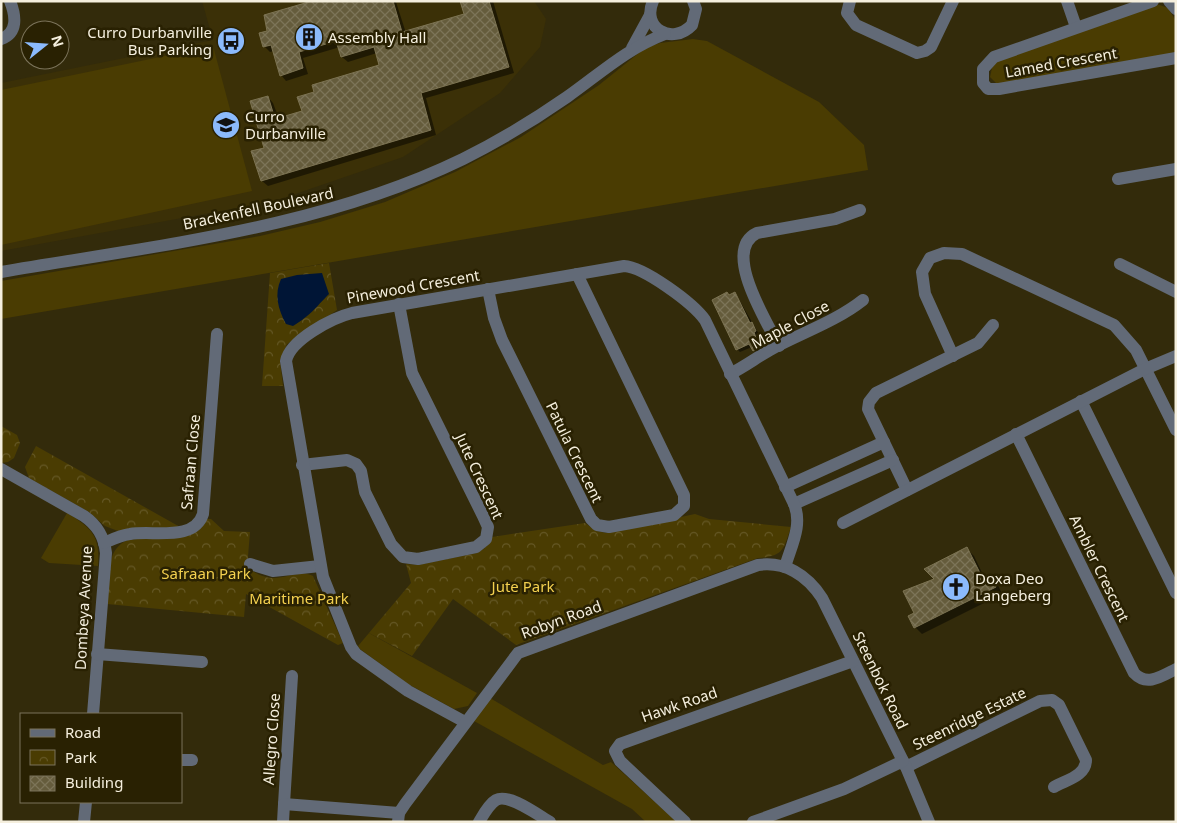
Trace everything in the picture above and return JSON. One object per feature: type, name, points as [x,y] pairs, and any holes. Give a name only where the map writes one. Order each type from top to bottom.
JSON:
[{"type":"street","points":[[1,39],[12,32],[15,24],[10,1]]},
{"type":"street","points":[[850,1],[847,13],[854,24],[917,53],[931,47],[953,1]]},
{"type":"street","name":"Lamed Crescent","points":[[1067,1],[1076,27]]},
{"type":"street","name":"Lamed Crescent","points":[[1154,1],[994,57],[983,69],[981,79],[984,86],[988,89],[999,89],[1176,58]]},
{"type":"street","points":[[1169,1],[1176,9]]},
{"type":"street","name":"Brackenfell Boulevard","points":[[1,272],[272,224],[341,207],[389,190],[463,158],[509,134],[566,97],[632,48],[665,34],[672,35],[687,31],[695,18],[697,4]]},
{"type":"street","points":[[649,7],[654,24],[665,34]]},
{"type":"street","name":"Brackenfell Boulevard","points":[[632,48],[649,7]]},
{"type":"street","points":[[1118,179],[1174,171]]},
{"type":"street","points":[[779,346],[747,279],[742,251],[746,241],[757,233],[835,219],[860,210]]},
{"type":"street","points":[[953,356],[925,294],[922,272],[930,258],[952,252],[962,254],[1114,325],[1131,342],[1176,430]]},
{"type":"street","points":[[1120,264],[1176,292]]},
{"type":"street","name":"Pinewood Crescent","points":[[465,722],[408,690],[356,654],[333,606],[320,566],[286,369],[288,353],[295,345],[338,317],[399,304],[624,266],[646,272],[701,316],[794,504],[798,516],[798,527],[785,567]]},
{"type":"street","name":"Patula Crescent","points":[[488,289],[494,318],[502,340],[591,519],[597,525],[608,527],[678,513],[684,506],[684,495],[577,274]]},
{"type":"street","name":"Maple Close","points":[[730,374],[779,346],[848,312],[863,300]]},
{"type":"street","name":"Jute Crescent","points":[[302,465],[347,460],[356,464],[361,471],[365,492],[391,544],[403,557],[418,559],[476,548],[486,538],[488,527],[412,373],[399,304]]},
{"type":"street","points":[[907,490],[868,409],[872,397],[978,343],[993,325]]},
{"type":"street","name":"Safraan Close","points":[[104,543],[130,534],[185,531],[194,528],[202,518],[217,334]]},
{"type":"street","points":[[843,523],[1145,369],[1175,358]]},
{"type":"street","points":[[1081,402],[1176,593]]},
{"type":"street","name":"Ambler Crescent","points":[[1016,434],[1134,674],[1141,679],[1149,681],[1176,669]]},
{"type":"street","points":[[785,487],[884,442]]},
{"type":"street","points":[[794,504],[893,460]]},
{"type":"street","name":"Dombeya Avenue","points":[[1,470],[84,516],[96,525],[104,543],[106,553],[93,713]]},
{"type":"street","points":[[250,564],[274,571],[320,566]]},
{"type":"street","name":"Robyn Road","points":[[399,818],[465,722],[514,656],[524,649],[758,565],[774,564],[785,567]]},
{"type":"street","name":"Steenbok Road","points":[[785,567],[805,578],[817,590],[904,764],[929,822]]},
{"type":"street","points":[[98,654],[202,662]]},
{"type":"street","name":"Hawk Road","points":[[686,822],[620,761],[616,751],[620,744],[853,660]]},
{"type":"street","name":"Allegro Close","points":[[283,822],[292,676]]},
{"type":"street","name":"Steenridge Estate","points":[[904,764],[1048,699],[1059,705],[1086,760],[1085,767],[1079,774],[1054,786]]},
{"type":"street","points":[[753,822],[773,818],[904,764]]},
{"type":"street","points":[[478,822],[494,802],[503,798],[513,800],[550,822]]},
{"type":"street","points":[[84,822],[86,803]]},
{"type":"street","points":[[284,804],[399,818]]},
{"type":"shaded area","name":"Curro Durbanville","points":[[202,1],[534,1],[546,19],[540,47],[500,93],[403,157],[275,201],[1,251],[1,83],[213,40]]},
{"type":"green space","points":[[1157,4],[1168,8],[1176,21],[1176,54],[997,84],[990,77],[992,68],[997,61]]},
{"type":"green space","points":[[693,39],[707,41],[819,102],[864,145],[868,170],[1,319],[1,281],[260,236],[320,222],[385,202],[455,172],[521,137],[599,85],[645,48],[660,43]]},
{"type":"green space","points":[[213,46],[252,191],[1,245],[1,90]]},
{"type":"green space","points":[[329,263],[337,310],[287,344],[280,361],[283,386],[262,386],[270,273]]},
{"type":"green space","points":[[1,426],[17,435],[20,443],[14,458],[8,462],[1,463]]},
{"type":"green space","points":[[36,446],[180,527],[118,531],[105,526],[89,512],[29,478],[25,467]]},
{"type":"green space","points":[[67,513],[83,523],[93,534],[98,547],[98,566],[49,563],[41,558]]},
{"type":"green space","name":"Jute Park","points":[[695,514],[709,519],[791,527],[784,546],[773,556],[758,558],[516,645],[453,599],[412,656],[369,633],[411,583],[406,564],[418,565],[477,553],[485,548],[492,537],[585,523],[596,531],[606,533]]},
{"type":"green space","name":"Safraan Park","points":[[207,519],[211,519],[224,531],[250,532],[247,568],[254,572],[270,578],[304,574],[313,576],[343,643],[338,645],[246,594],[244,617],[107,604],[109,568],[111,559],[120,544],[128,540],[194,533],[202,527]]},
{"type":"green space","points":[[369,633],[477,693],[468,706],[454,709],[408,684],[360,649],[358,646]]},
{"type":"green space","points":[[490,698],[603,765],[611,762],[677,822],[646,822],[632,809],[474,721]]},
{"type":"water","points":[[322,273],[329,294],[313,311],[299,322],[293,326],[286,324],[277,296],[281,279],[297,275]]},
{"type":"building","points":[[312,1],[393,1],[402,32],[464,14],[460,1],[489,1],[509,67],[421,93],[431,130],[261,181],[251,151],[264,148],[250,101],[268,96],[275,119],[302,111],[297,97],[314,92],[312,85],[379,65],[374,47],[341,57],[336,41],[299,52],[303,68],[280,76],[271,45],[263,47],[259,33],[267,31],[264,15]]},
{"type":"building","points":[[727,292],[729,295],[735,292],[756,331],[754,332],[759,347],[753,351],[749,344],[736,350],[712,300]]},
{"type":"building","name":"Doxa Deo Langeberg","points":[[967,547],[983,579],[990,575],[996,587],[914,628],[908,616],[914,613],[903,591],[934,579],[924,569]]},
{"type":"place","name":"Assembly Hall","points":[[309,37]]},
{"type":"place","name":"Curro Durbanville Bus Parking","points":[[231,41]]},
{"type":"place","name":"Curro Durbanville","points":[[226,125]]},
{"type":"place","name":"Doxa Deo Langeberg","points":[[956,587]]},
{"type":"park label","name":"Maritime Park","points":[[299,598]]}]
